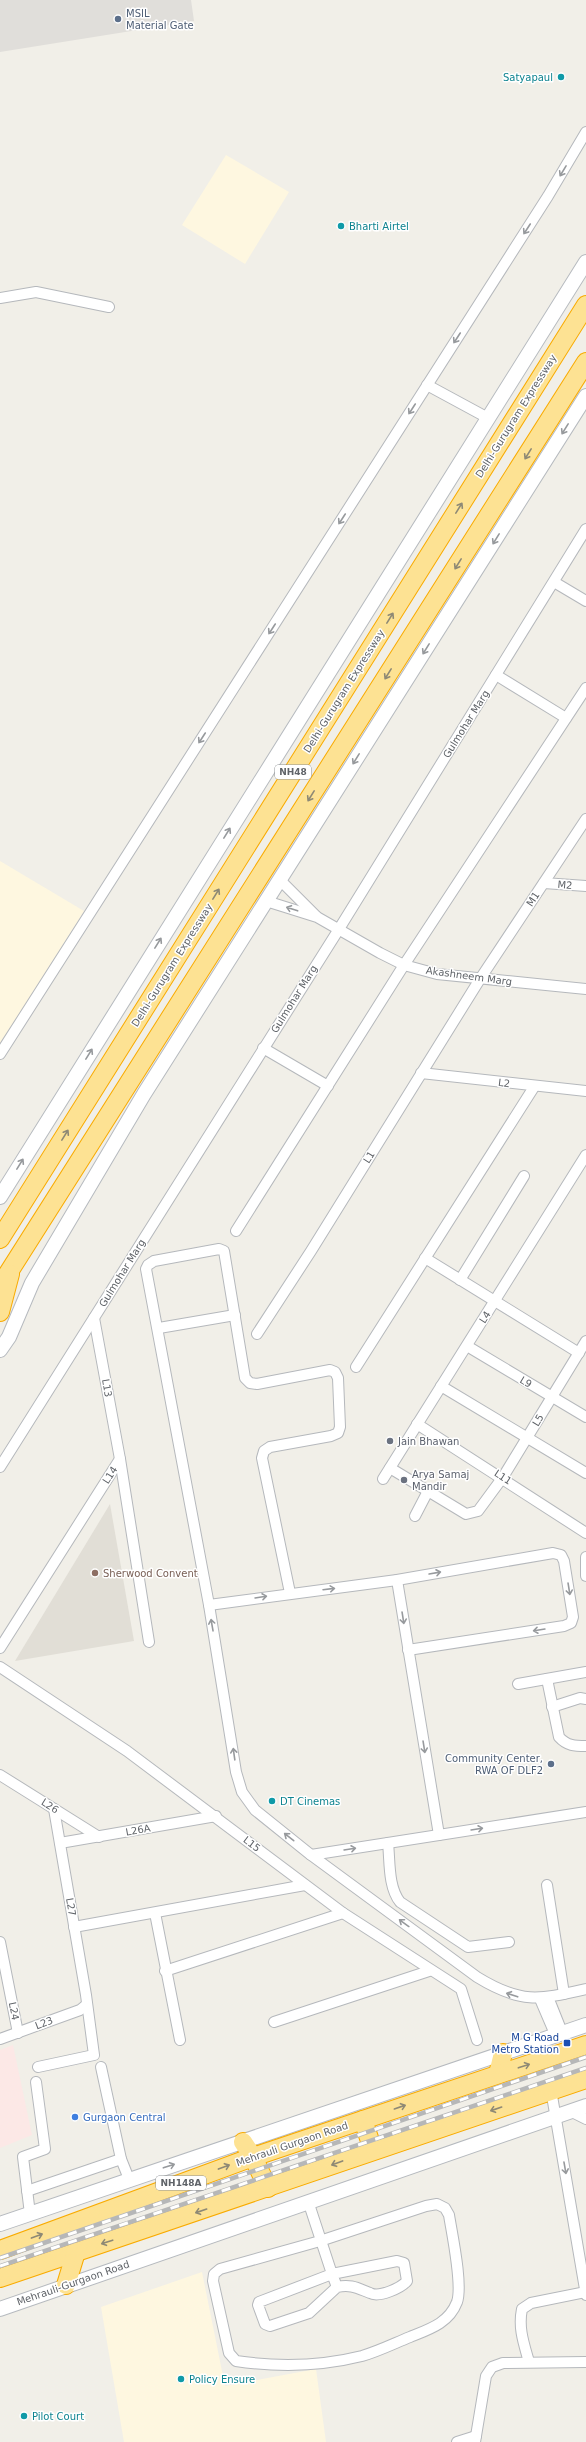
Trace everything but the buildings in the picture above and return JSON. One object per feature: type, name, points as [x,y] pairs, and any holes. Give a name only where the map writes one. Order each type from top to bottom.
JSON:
[{"type":"highway","name":"Delhi-Gurugram Expressway","points":[[0,1239],[586,305]]},
{"type":"highway","name":"NH48","points":[[0,1286],[586,362]]},
{"type":"highway","points":[[0,1312],[11,1269]]},
{"type":"highway","name":"Mehrauli Gurgaon Road","points":[[0,2250],[253,2157],[586,2045]]},
{"type":"highway","points":[[498,2074],[503,2053]]},
{"type":"highway","points":[[0,2278],[268,2188],[373,2150],[586,2079]]},
{"type":"highway","points":[[363,2120],[373,2150]]},
{"type":"highway","points":[[243,2142],[253,2157],[268,2188]]},
{"type":"highway","points":[[66,2285],[76,2252]]},
{"type":"main road","points":[[0,1197],[586,262]]},
{"type":"main road","points":[[0,1350],[9,1337],[32,1283],[144,1094],[586,396]]},
{"type":"main road","points":[[0,2224],[586,2025]]},
{"type":"main road","name":"Mehrauli-Gurgaon Road","points":[[0,2309],[308,2201],[586,2106]]},
{"type":"main road","points":[[0,2234],[73,2208],[124,2181]]},
{"type":"street","points":[[0,1054],[548,196],[586,132]]},
{"type":"street","points":[[0,298],[36,292],[109,307]]},
{"type":"street","points":[[427,385],[488,418]]},
{"type":"street","name":"Gulmohar Marg","points":[[0,1467],[339,929],[586,529]]},
{"type":"street","points":[[554,582],[586,601]]},
{"type":"street","points":[[496,675],[566,718]]},
{"type":"street","points":[[236,1231],[404,965],[586,688]]},
{"type":"street","name":"M1","points":[[480,979],[586,818]]},
{"type":"street","name":"Akashneem Marg","points":[[280,880],[318,917]]},
{"type":"street","name":"M2","points":[[544,883],[586,886]]},
{"type":"street","name":"Akashneem Marg","points":[[266,901],[318,917],[380,953],[404,965],[436,974],[586,989]]},
{"type":"street","name":"L1","points":[[257,1334],[311,1251],[480,979]]},
{"type":"street","points":[[263,1048],[328,1086]]},
{"type":"street","name":"L2","points":[[422,1073],[586,1091]]},
{"type":"street","points":[[356,1367],[534,1086]]},
{"type":"street","name":"L4","points":[[383,1479],[586,1154]]},
{"type":"street","points":[[460,1280],[524,1176]]},
{"type":"street","points":[[290,1593],[262,1458],[264,1451],[270,1447],[332,1436],[338,1433],[340,1427],[338,1378],[335,1372],[330,1370],[257,1384],[250,1383],[245,1378],[227,1256],[224,1251],[219,1249],[154,1261],[148,1264],[146,1269],[159,1328],[209,1605],[236,1772],[242,1792],[255,1810],[311,1855],[477,1977],[499,1990],[519,1997],[544,1998],[586,1989]]},
{"type":"street","points":[[425,1258],[494,1302],[579,1353]]},
{"type":"street","points":[[159,1328],[235,1315]]},
{"type":"street","name":"L13","points":[[94,1318],[120,1459]]},
{"type":"street","name":"L5","points":[[390,1468],[466,1514],[478,1512],[503,1478],[586,1341]]},
{"type":"street","name":"L9","points":[[467,1346],[586,1418]]},
{"type":"street","points":[[441,1386],[586,1473]]},
{"type":"street","name":"L11","points":[[418,1424],[586,1533]]},
{"type":"street","name":"L14","points":[[120,1459],[149,1642]]},
{"type":"street","name":"L14","points":[[0,1648],[120,1459]]},
{"type":"street","points":[[415,1516],[428,1491]]},
{"type":"street","points":[[209,1605],[290,1593],[397,1580],[553,1553],[560,1555],[564,1561],[573,1617],[571,1623],[564,1626],[408,1650]]},
{"type":"street","points":[[586,1557],[586,1576]]},
{"type":"street","points":[[397,1580],[439,1835]]},
{"type":"street","name":"L15","points":[[0,1666],[126,1751],[216,1816],[343,1913],[430,1971],[461,1989],[477,2040]]},
{"type":"street","points":[[518,1684],[586,1672]]},
{"type":"street","points":[[546,1680],[556,1728],[564,1743],[574,1746],[586,1746]]},
{"type":"street","points":[[552,1708],[580,1698],[586,1699]]},
{"type":"street","name":"L26","points":[[0,1775],[99,1837]]},
{"type":"street","name":"L27","points":[[38,2067],[94,2055],[54,1809]]},
{"type":"street","points":[[311,1855],[586,1812]]},
{"type":"street","name":"L26A","points":[[60,1843],[216,1816]]},
{"type":"street","points":[[388,1843],[393,1887],[395,1896],[400,1902],[468,1947],[509,1942]]},
{"type":"street","points":[[74,1927],[305,1885]]},
{"type":"street","points":[[547,1885],[564,1994]]},
{"type":"street","points":[[155,1913],[165,1971],[180,2040]]},
{"type":"street","points":[[165,1971],[343,1913]]},
{"type":"street","name":"L24","points":[[0,1942],[18,2033]]},
{"type":"street","points":[[274,2022],[430,1971]]},
{"type":"street","points":[[544,1998],[559,2033]]},
{"type":"street","name":"L23","points":[[0,2039],[80,2010],[86,2005]]},
{"type":"street","points":[[101,2067],[121,2159],[124,2181]]},
{"type":"street","points":[[30,2214],[23,2157],[45,2149],[36,2082]]},
{"type":"street","points":[[551,2090],[586,2295]]},
{"type":"street","points":[[570,2111],[586,2119]]},
{"type":"street","points":[[27,2191],[121,2159]]},
{"type":"street","points":[[308,2201],[320,2241],[337,2287]]},
{"type":"street","points":[[437,2204],[445,2208],[449,2215],[458,2281],[458,2301],[450,2316],[434,2327],[364,2355],[335,2362],[266,2366],[236,2361],[229,2353],[213,2280],[214,2274],[220,2269],[320,2241],[426,2206],[437,2204]]},
{"type":"street","points":[[397,2261],[404,2263],[407,2281],[402,2286],[380,2293],[370,2294],[356,2286],[337,2287],[309,2313],[270,2326],[265,2324],[258,2305],[259,2302],[332,2274],[397,2261]]},
{"type":"street","points":[[529,2362],[521,2336],[520,2320],[522,2309],[531,2303],[586,2292]]},
{"type":"street","points":[[457,2442],[475,2439],[486,2376],[492,2367],[503,2363],[586,2362]]},
{"type":"shaded area","points":[[0,0],[191,0],[194,21],[0,52]]},
{"type":"shaded area","points":[[226,155],[289,192],[245,264],[182,225]]},
{"type":"shaded area","points":[[0,861],[84,911],[0,1046]]},
{"type":"shaded area","name":"Sherwood Convent","points":[[110,1504],[134,1641],[15,1661]]},
{"type":"shaded area","points":[[13,2045],[32,2135],[0,2148],[0,2050]]},
{"type":"shaded area","points":[[202,2272],[225,2386],[316,2369],[326,2442],[124,2442],[101,2307]]},
{"type":"railway","points":[[0,2258],[586,2057]]},
{"type":"railway","points":[[0,2266],[586,2068]]},
{"type":"place","name":"MSIL Material Gate","points":[[118,19]]},
{"type":"place","name":"Satyapaul","points":[[561,77]]},
{"type":"place","name":"Bharti Airtel","points":[[341,226]]},
{"type":"place","name":"Jain Bhawan","points":[[390,1441]]},
{"type":"place","name":"Arya Samaj Mandir","points":[[404,1480]]},
{"type":"place","name":"Sherwood Convent","points":[[95,1573]]},
{"type":"place","name":"Community Center, RWA OF DLF2","points":[[551,1764]]},
{"type":"place","name":"DT Cinemas","points":[[272,1801]]},
{"type":"place","name":"M G Road Metro Station","points":[[567,2043]]},
{"type":"place","name":"Gurgaon Central","points":[[75,2117]]},
{"type":"place","name":"Policy Ensure","points":[[181,2379]]},
{"type":"place","name":"Pilot Court","points":[[24,2416]]}]
